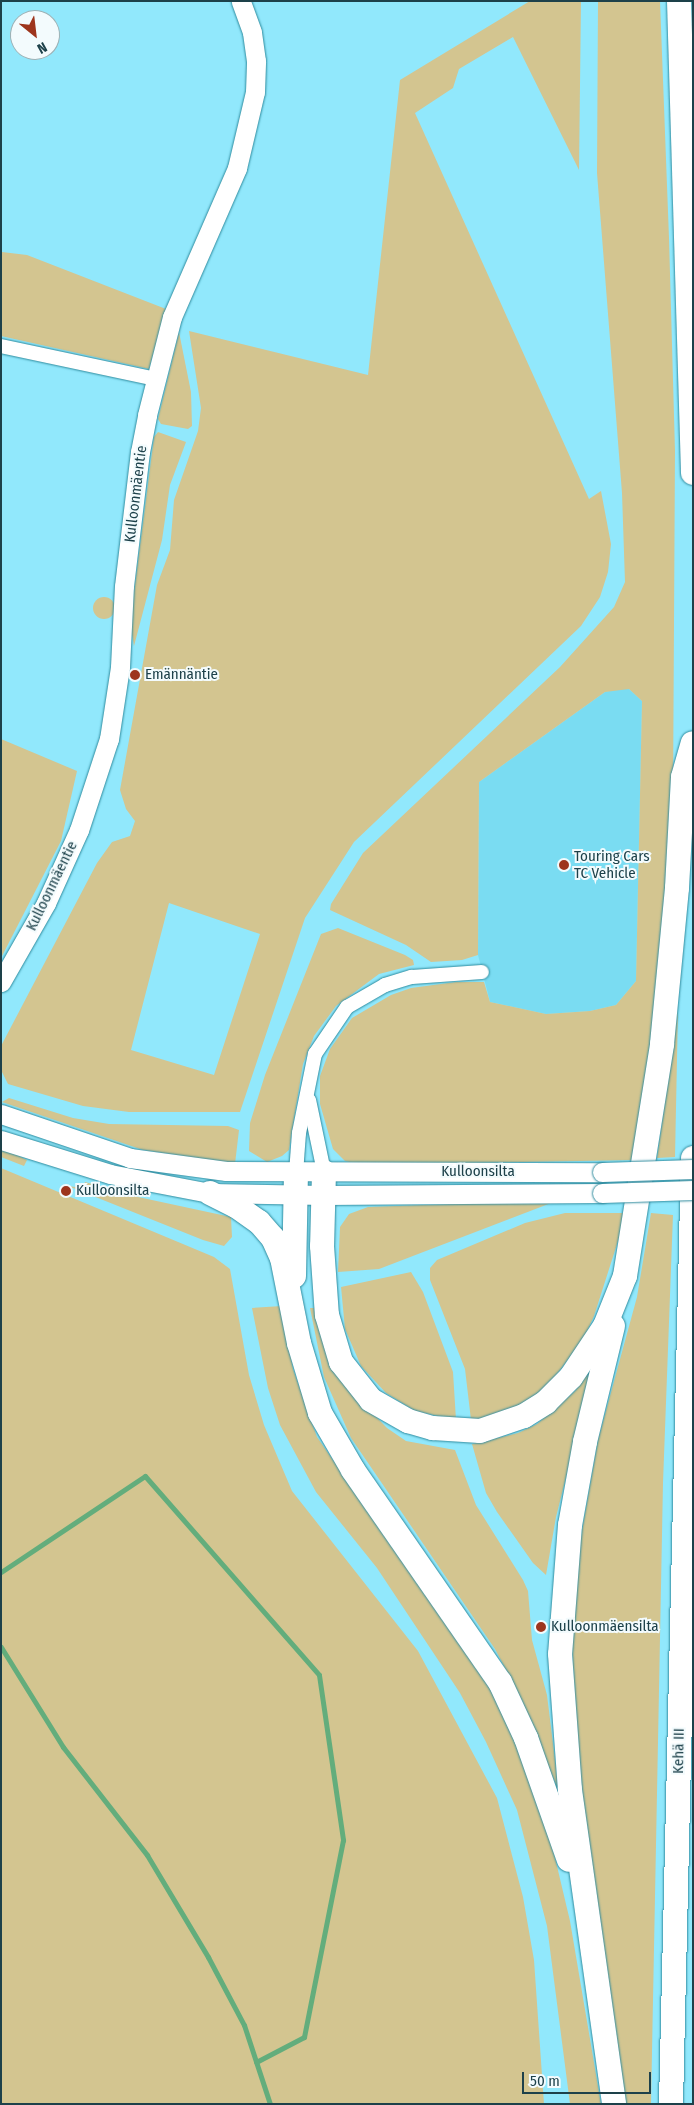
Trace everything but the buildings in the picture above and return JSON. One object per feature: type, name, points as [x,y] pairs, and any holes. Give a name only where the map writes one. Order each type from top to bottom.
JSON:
[{"type":"highway","points":[[679,1],[693,473]]},
{"type":"highway","points":[[614,2104],[586,1914],[561,1709],[560,1645],[570,1525],[585,1442],[625,1276],[662,1044],[683,777],[693,743]]},
{"type":"highway","name":"Kehä III","points":[[671,2104],[693,1158]]},
{"type":"highway","points":[[293,1316],[295,1184]]},
{"type":"highway","points":[[324,1184],[327,1315],[341,1362],[371,1400],[408,1421],[432,1428],[480,1431],[524,1416],[546,1402],[571,1378],[605,1326],[625,1276]]},
{"type":"highway","points":[[210,1193],[244,1211],[273,1238],[282,1258],[293,1316],[310,1386],[334,1439],[500,1682],[526,1738],[586,1914]]},
{"type":"main road","name":"Kulloonmäentie","points":[[1,982],[46,903],[80,830],[109,739],[120,667],[124,586],[140,452],[156,379],[179,297],[226,196],[244,143],[255,92],[256,61],[252,32],[241,1]]},
{"type":"main road","name":"Kulloonsilta","points":[[1,1114],[130,1158],[226,1171],[295,1184]]},
{"type":"main road","name":"Kulloonsilta","points":[[1,1140],[110,1174],[210,1193],[295,1184],[602,1193],[693,1190]]},
{"type":"main road","name":"Kulloonsilta","points":[[324,1184],[693,1169]]},
{"type":"street","points":[[1,346],[156,379]]},
{"type":"street","points":[[295,1184],[299,1133],[315,1054],[337,1020],[361,997],[385,985],[412,977],[482,972]]},
{"type":"street","points":[[308,1096],[324,1184]]},
{"type":"shaded area","points":[[530,1],[581,1],[579,170],[513,37],[459,69],[453,88],[415,113],[589,499],[601,491],[611,544],[608,572],[600,597],[581,626],[354,842],[305,918],[240,1112],[129,1112],[83,1106],[8,1084],[1,1070],[1,1046],[97,863],[112,842],[130,836],[135,821],[126,809],[120,790],[157,585],[170,550],[174,500],[198,431],[201,408],[189,331],[368,375],[400,80]],"holes":[[[169,903],[260,934],[214,1075],[131,1050]]]},
{"type":"shaded area","points":[[598,1],[660,1],[669,238],[675,451],[673,797],[669,889],[637,1160],[363,1165],[345,1161],[333,1149],[320,1104],[320,1076],[330,1049],[352,1018],[391,995],[411,988],[456,982],[484,982],[490,1002],[546,1014],[590,1011],[616,1005],[636,981],[642,701],[629,689],[605,692],[479,782],[478,955],[462,960],[431,962],[406,945],[330,910],[331,904],[363,853],[560,667],[614,607],[625,582],[622,493],[597,173]]},
{"type":"shaded area","points":[[1,248],[2,252],[27,255],[166,309],[149,369],[1,336]]},
{"type":"shaded area","points":[[179,332],[191,392],[192,426],[188,429],[161,424],[158,419]]},
{"type":"shaded area","points":[[158,432],[186,442],[170,485],[162,540],[134,646],[130,623],[154,437]]},
{"type":"shaded area","points":[[104,597],[112,600],[115,608],[112,616],[104,619],[96,616],[93,608],[96,600]]},
{"type":"shaded area","points":[[629,689],[642,701],[636,981],[616,1005],[590,1011],[546,1014],[490,1002],[478,955],[479,782],[605,692]]},
{"type":"shaded area","points":[[1,739],[77,771],[61,841],[1,958]]},
{"type":"shaded area","points":[[338,928],[405,955],[413,960],[414,965],[379,974],[336,1006],[314,1036],[303,1064],[289,1150],[282,1156],[267,1162],[249,1151],[250,1123],[265,1075],[321,934]]},
{"type":"shaded area","points":[[678,1010],[675,1157],[657,1158]]},
{"type":"shaded area","points":[[9,1098],[73,1118],[109,1124],[228,1126],[239,1130],[235,1164],[143,1150],[2,1102]]},
{"type":"shaded area","points":[[1,1147],[27,1160],[24,1166],[1,1157]]},
{"type":"shaded area","points":[[1,1168],[214,1257],[230,1269],[249,1375],[264,1425],[292,1491],[418,1651],[497,1798],[523,1897],[534,1960],[544,2104],[1,2104]]},
{"type":"shaded area","points":[[85,1182],[138,1197],[231,1217],[232,1237],[224,1246],[203,1240],[68,1186],[83,1188]]},
{"type":"shaded area","points":[[559,1200],[379,1269],[338,1272],[340,1227],[349,1214],[368,1207]]},
{"type":"shaded area","points":[[565,1213],[627,1213],[594,1316],[583,1340],[550,1383],[527,1403],[489,1418],[471,1420],[465,1369],[430,1280],[430,1268],[437,1260],[525,1223]]},
{"type":"shaded area","points":[[651,1213],[673,1215],[663,1483],[651,2104],[626,2104],[581,1795],[570,1617],[577,1559],[598,1440],[637,1297]]},
{"type":"shaded area","points":[[411,1272],[423,1292],[453,1372],[456,1420],[415,1411],[386,1393],[361,1366],[345,1329],[341,1287]]},
{"type":"shaded area","points":[[282,1306],[293,1369],[317,1437],[500,1699],[547,1824],[570,1921],[601,2104],[570,2104],[547,1926],[517,1810],[486,1742],[460,1693],[377,1568],[316,1492],[280,1425],[268,1388],[252,1308]]},
{"type":"shaded area","points":[[310,1308],[314,1308],[323,1341],[355,1395],[387,1428],[406,1441],[455,1450],[476,1505],[523,1580],[528,1591],[532,1640],[547,1695],[559,1792],[516,1689],[495,1649],[351,1438],[324,1377]]},
{"type":"shaded area","points":[[589,1371],[593,1371],[556,1517],[546,1575],[533,1563],[486,1493],[472,1444],[518,1433],[537,1424],[575,1391]]},
{"type":"waterway","points":[[1,1572],[145,1476],[319,1675],[343,1840],[304,2037],[256,2062]]},
{"type":"waterway","points":[[1,1647],[63,1747],[147,1855],[208,1957],[244,2025],[270,2104]]},
{"type":"place","name":"Emännäntie","points":[[135,675]]},
{"type":"place","name":"Touring Cars TC Vehicle","points":[[564,865]]},
{"type":"place","name":"Kulloonsilta","points":[[66,1191]]},
{"type":"place","name":"Kulloonmäensilta","points":[[541,1627]]}]
